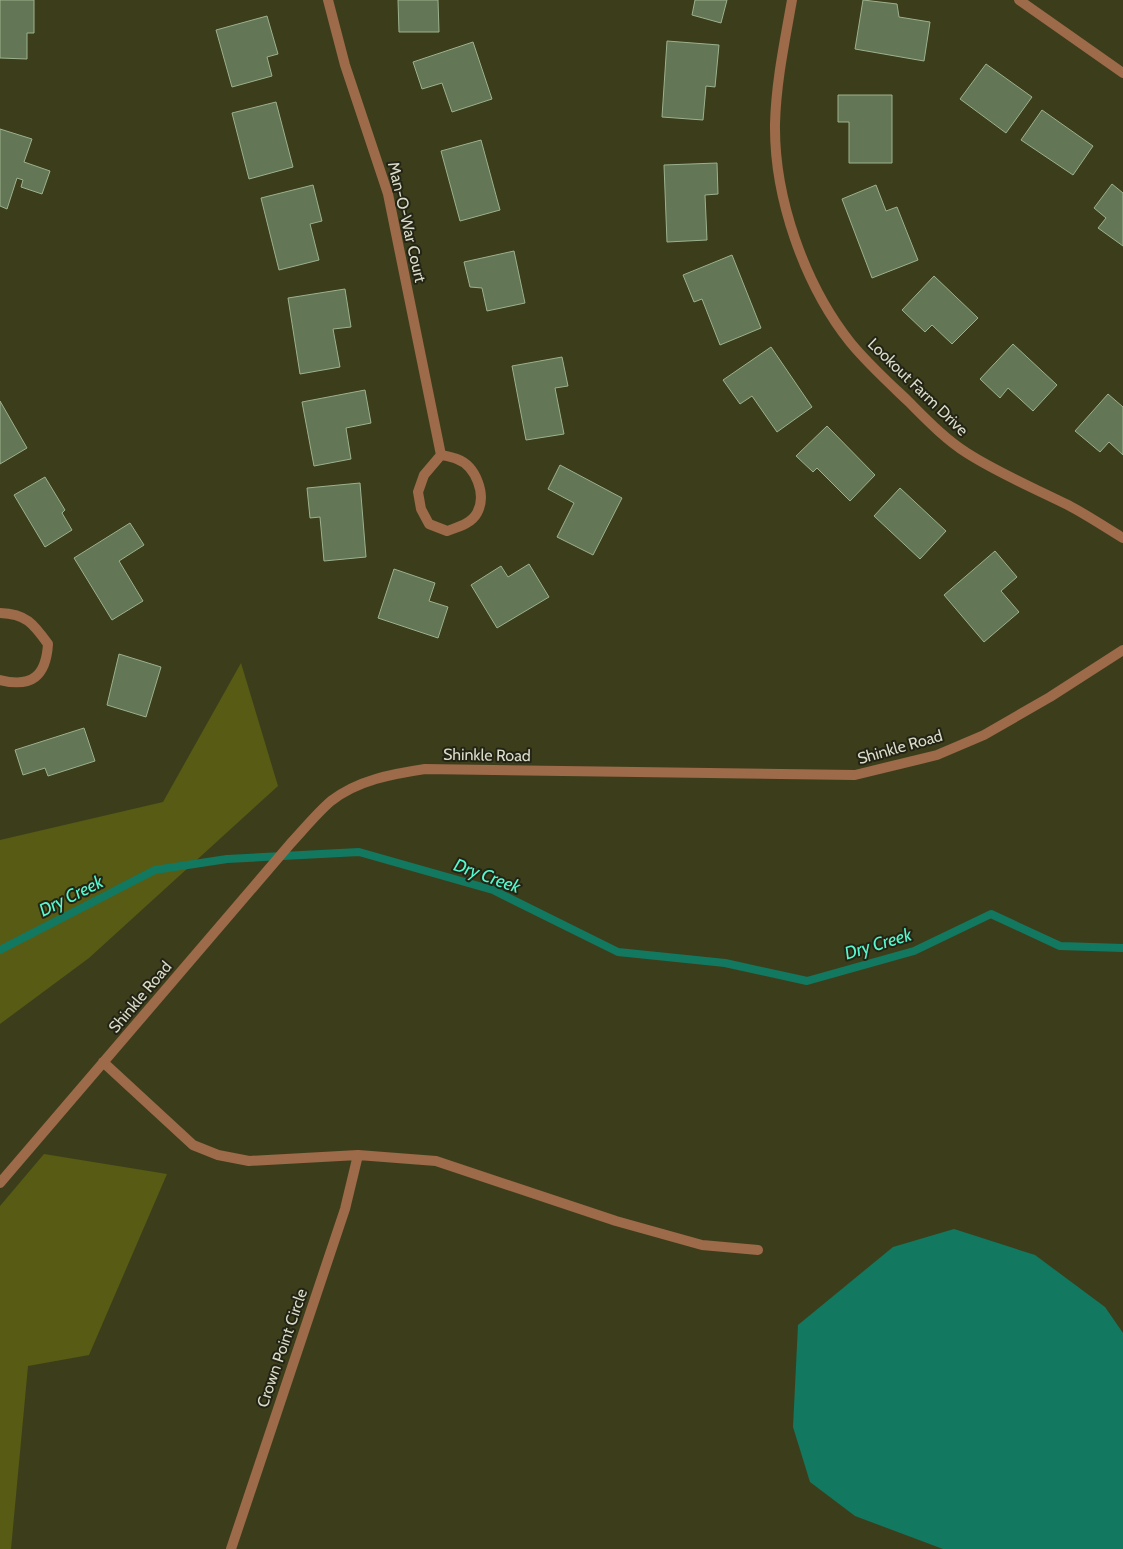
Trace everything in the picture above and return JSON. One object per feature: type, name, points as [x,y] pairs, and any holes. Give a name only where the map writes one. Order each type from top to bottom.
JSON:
[{"type":"street","name":"Man-O-War Court","points":[[328,0],[344,65],[388,194],[441,455]]},
{"type":"street","name":"Lookout Farm Drive","points":[[792,0],[781,65],[775,124],[782,188],[789,220],[813,284],[848,340],[866,362],[937,429],[966,452],[1020,484],[1068,506],[1123,538]]},
{"type":"street","points":[[1019,0],[1123,73]]},
{"type":"street","points":[[441,455],[459,459],[474,473],[482,493],[477,513],[465,525],[447,531],[429,524],[421,509],[418,492],[424,475],[441,455]]},
{"type":"street","points":[[0,613],[17,614],[36,627],[48,644],[47,663],[34,678],[16,684],[0,680]]},
{"type":"street","name":"Shinkle Road","points":[[0,1183],[291,842],[331,802],[359,784],[397,773],[425,769],[855,776],[937,755],[984,735],[1050,697],[1123,650]]},
{"type":"street","points":[[103,1062],[192,1145],[218,1155],[249,1161],[358,1155],[436,1161],[616,1221],[702,1245],[758,1250]]},
{"type":"street","name":"Crown Point Circle","points":[[230,1549],[345,1209],[358,1155]]},
{"type":"shaded area","points":[[241,663],[278,786],[89,958],[0,1024],[0,840],[163,802]]},
{"type":"shaded area","points":[[44,1154],[167,1174],[89,1355],[28,1366],[11,1549],[0,1549],[0,1206]]},
{"type":"water","points":[[954,1229],[1035,1255],[1105,1307],[1123,1333],[1123,1549],[943,1549],[855,1516],[810,1482],[793,1427],[798,1325],[893,1247]]},
{"type":"building","points":[[0,0],[34,0],[34,33],[27,33],[27,59],[0,58]]},
{"type":"building","points":[[398,0],[438,0],[439,32],[399,32]]},
{"type":"building","points":[[695,0],[727,0],[721,23],[692,15]]},
{"type":"building","points":[[863,0],[897,4],[899,17],[930,22],[924,61],[855,49]]},
{"type":"building","points":[[267,16],[278,54],[267,57],[272,76],[232,87],[216,30]]},
{"type":"building","points":[[667,41],[719,45],[715,87],[706,86],[703,120],[662,117]]},
{"type":"building","points":[[473,42],[492,99],[452,112],[442,83],[422,89],[413,62]]},
{"type":"building","points":[[986,64],[1032,97],[1006,133],[960,99]]},
{"type":"building","points":[[838,95],[892,95],[892,163],[849,163],[849,122],[838,122]]},
{"type":"building","points":[[276,102],[293,167],[249,179],[232,113]]},
{"type":"building","points":[[1042,110],[1093,146],[1073,175],[1021,140]]},
{"type":"building","points":[[0,129],[32,139],[24,162],[50,171],[42,194],[21,187],[23,180],[17,178],[7,209],[0,206]]},
{"type":"building","points":[[481,140],[500,210],[460,221],[441,151]]},
{"type":"building","points":[[717,163],[718,194],[705,195],[707,240],[667,242],[664,165]]},
{"type":"building","points":[[1112,184],[1123,193],[1123,246],[1098,228],[1106,218],[1094,208]]},
{"type":"building","points":[[313,185],[322,221],[310,224],[319,260],[279,270],[261,198]]},
{"type":"building","points":[[876,185],[886,211],[897,207],[918,260],[872,278],[842,199]]},
{"type":"building","points":[[514,251],[525,303],[487,311],[482,288],[470,287],[464,262]]},
{"type":"building","points":[[732,255],[761,328],[720,345],[702,299],[694,302],[683,275]]},
{"type":"building","points":[[934,276],[978,318],[952,344],[932,325],[925,332],[902,310]]},
{"type":"building","points":[[345,289],[351,327],[333,329],[340,367],[300,374],[288,298]]},
{"type":"building","points":[[1013,344],[1057,385],[1033,411],[1008,388],[1000,398],[980,379]]},
{"type":"building","points":[[771,347],[812,407],[777,432],[752,396],[740,404],[723,380]]},
{"type":"building","points":[[562,357],[568,386],[555,388],[564,434],[526,440],[512,366]]},
{"type":"building","points":[[365,390],[371,423],[346,428],[351,459],[314,466],[302,402]]},
{"type":"building","points":[[1108,394],[1123,407],[1123,455],[1109,442],[1100,452],[1075,431]]},
{"type":"building","points":[[0,401],[27,448],[0,464]]},
{"type":"building","points":[[827,426],[875,475],[850,501],[817,468],[813,472],[796,456]]},
{"type":"building","points":[[560,465],[622,498],[593,555],[557,537],[574,503],[548,489]]},
{"type":"building","points":[[45,477],[65,510],[62,513],[72,530],[45,547],[14,495]]},
{"type":"building","points":[[360,483],[366,557],[324,561],[320,517],[310,518],[307,488]]},
{"type":"building","points":[[900,488],[946,531],[920,559],[874,516]]},
{"type":"building","points":[[130,523],[144,545],[119,561],[143,601],[112,620],[74,558]]},
{"type":"building","points":[[995,551],[1017,577],[1001,591],[1019,612],[984,642],[944,595]]},
{"type":"building","points":[[529,564],[549,597],[497,628],[471,585],[501,566],[508,577]]},
{"type":"building","points":[[394,569],[435,583],[429,601],[448,607],[438,638],[378,618]]},
{"type":"building","points":[[119,654],[161,667],[146,717],[107,705]]},
{"type":"building","points":[[84,728],[95,761],[48,776],[45,768],[23,775],[15,750]]},
{"type":"waterway","name":"Dry Creek","points":[[0,950],[155,870],[227,859],[359,852],[493,890],[618,952],[725,963],[807,981],[914,951],[991,914],[1060,946],[1123,948]]}]
